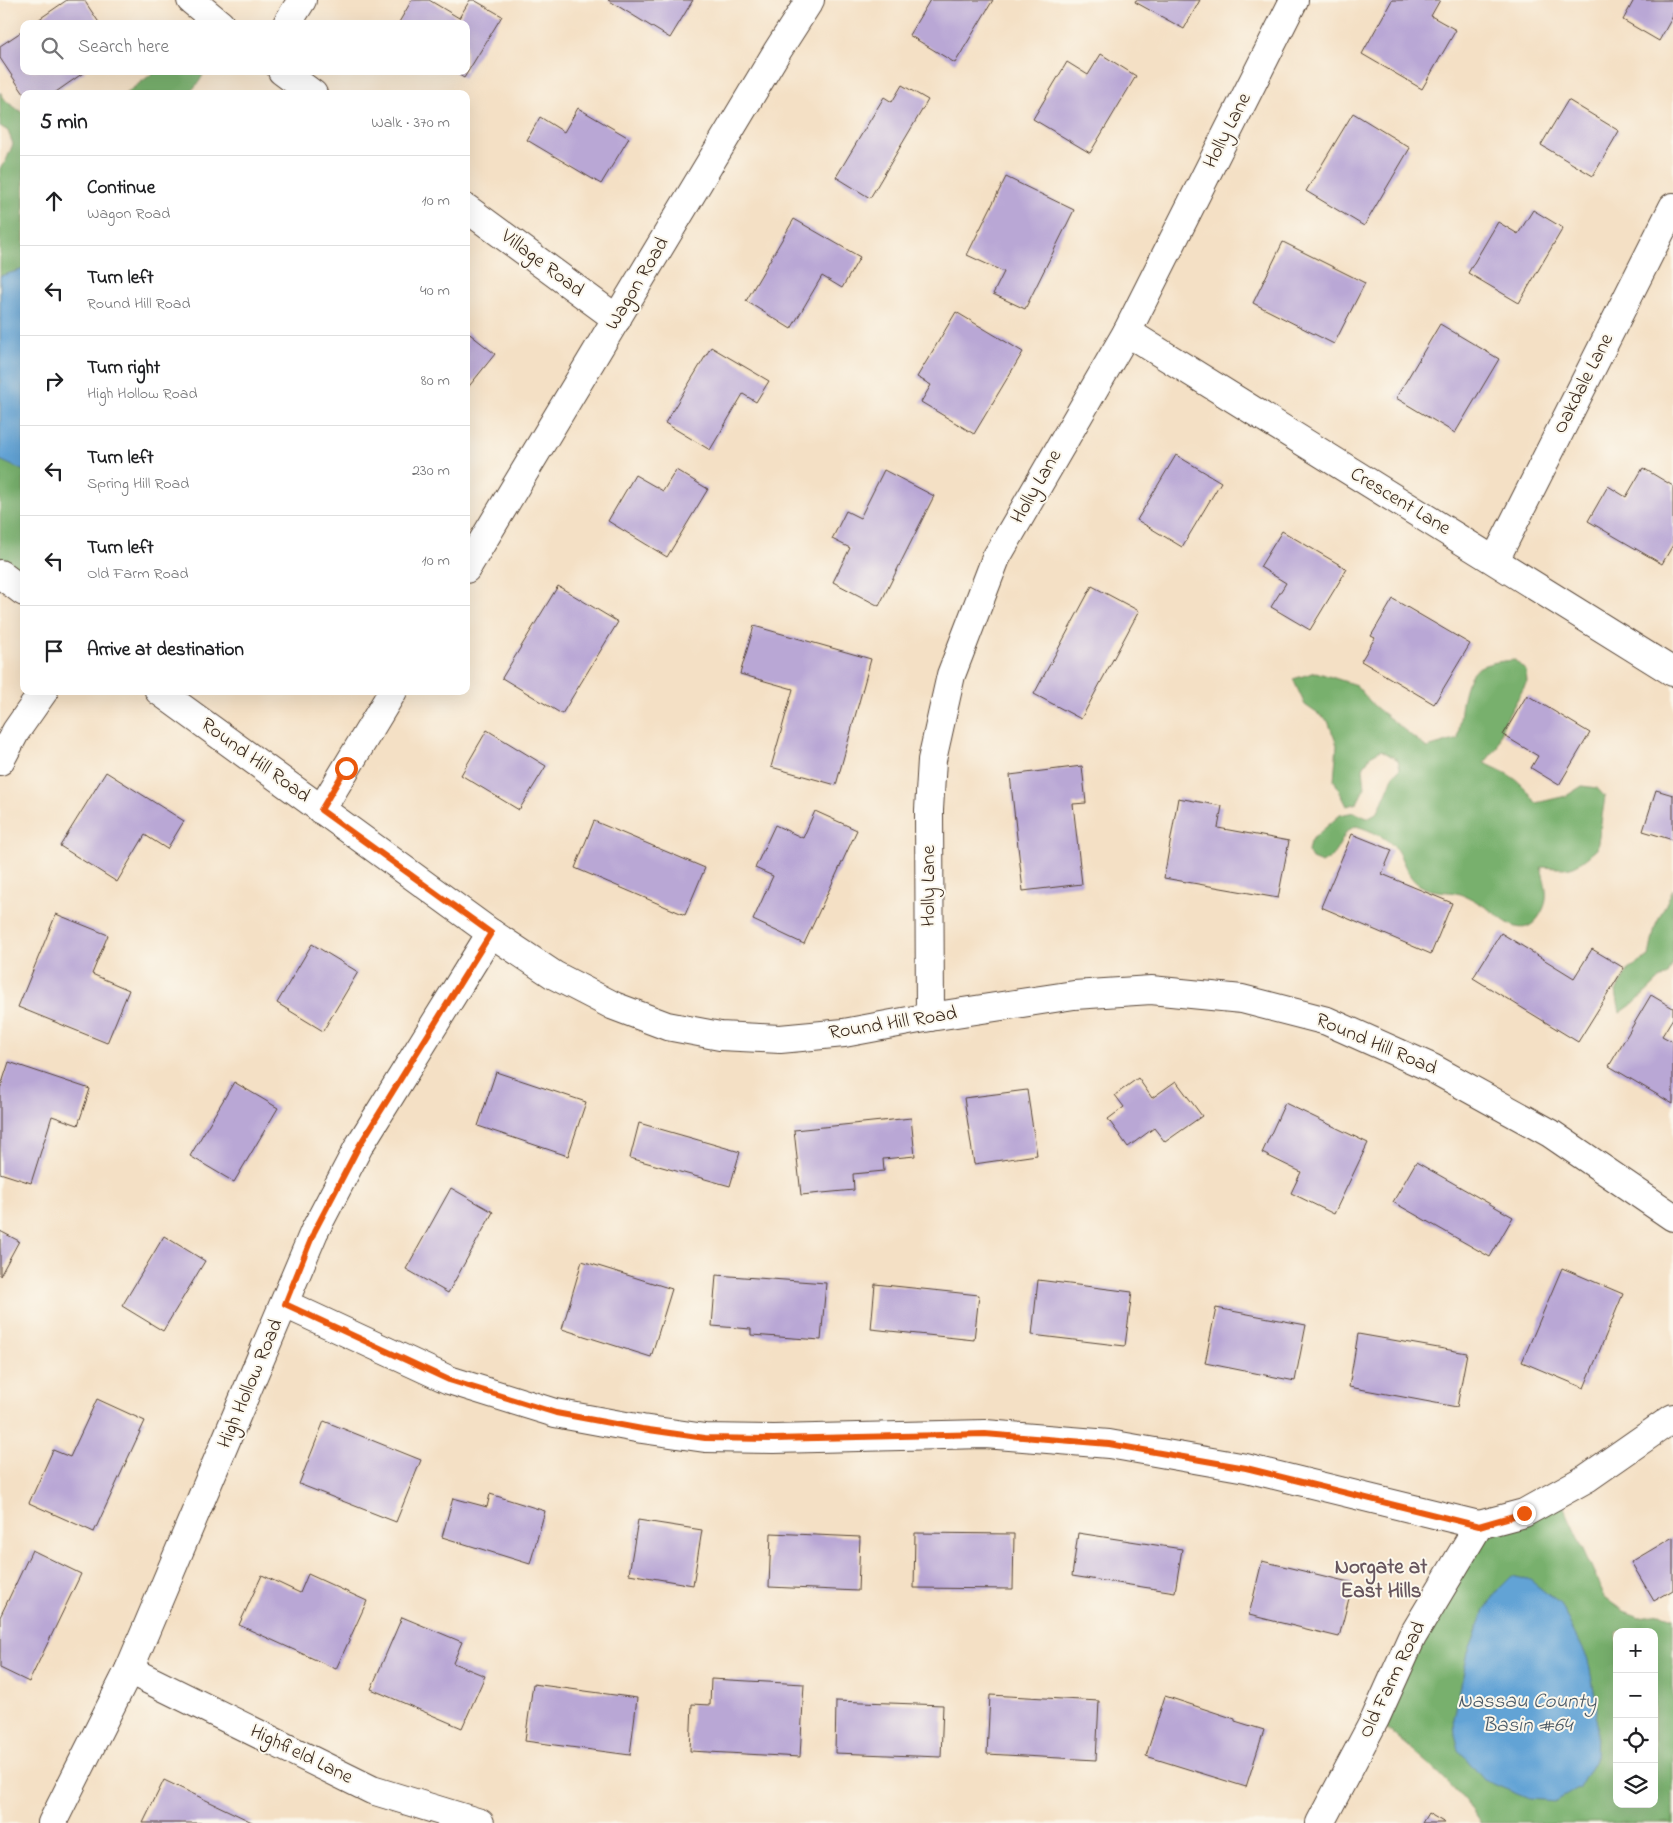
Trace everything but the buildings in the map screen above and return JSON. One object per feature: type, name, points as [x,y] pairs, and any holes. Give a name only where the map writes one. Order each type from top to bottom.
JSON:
[{"type":"street","points":[[191,0],[215,20]]},
{"type":"street","points":[[290,20],[302,0]]},
{"type":"street","name":"Wagon Road","points":[[470,562],[778,50],[810,0]]},
{"type":"street","name":"Holly Lane","points":[[930,1017],[929,810],[932,760],[951,675],[996,558],[1127,332],[1294,0]]},
{"type":"street","points":[[287,75],[307,90]]},
{"type":"street","name":"Oakdale Lane","points":[[1495,560],[1673,207]]},
{"type":"street","name":"Village Road","points":[[470,211],[617,319]]},
{"type":"street","name":"Crescent Lane","points":[[1127,332],[1673,672]]},
{"type":"street","points":[[0,574],[20,589]]},
{"type":"street","points":[[0,761],[16,731],[41,695]]},
{"type":"street","name":"Round Hill Road","points":[[164,695],[491,933],[554,975],[614,1006],[667,1026],[720,1036],[780,1039],[844,1033],[930,1017],[1074,995],[1151,990],[1242,998],[1327,1021],[1432,1068],[1550,1133],[1673,1217]]},
{"type":"street","points":[[321,810],[391,695]]},
{"type":"street","name":"High Hollow Road","points":[[52,1823],[130,1670],[314,1232],[359,1146],[491,933]]},
{"type":"street","points":[[285,1304],[449,1380],[556,1413],[642,1429],[705,1438],[774,1439],[985,1434],[1109,1444],[1246,1468],[1479,1526],[1524,1513],[1587,1478],[1673,1418]]},
{"type":"street","name":"Old Farm Road","points":[[1320,1823],[1375,1719],[1412,1637],[1479,1526]]},
{"type":"street","name":"Highfield Lane","points":[[130,1670],[372,1790],[480,1823]]},
{"type":"green space","points":[[151,75],[202,75],[192,90],[130,90]]},
{"type":"green space","points":[[0,92],[6,101],[20,111],[20,589],[0,574],[0,168],[6,161],[13,144],[8,131],[0,126]]},
{"type":"green space","points":[[1515,660],[1526,671],[1527,682],[1503,725],[1497,748],[1484,763],[1514,778],[1525,788],[1536,803],[1566,796],[1582,786],[1597,788],[1605,797],[1597,849],[1572,867],[1541,867],[1546,887],[1546,899],[1542,911],[1532,924],[1527,927],[1515,927],[1466,896],[1430,890],[1418,884],[1406,870],[1395,847],[1374,833],[1356,826],[1347,831],[1333,856],[1322,863],[1312,859],[1308,852],[1310,841],[1340,815],[1354,812],[1367,818],[1378,812],[1394,775],[1400,768],[1398,760],[1381,750],[1370,756],[1363,768],[1365,787],[1357,803],[1347,806],[1334,780],[1337,745],[1328,721],[1305,705],[1293,679],[1316,672],[1356,685],[1374,706],[1427,748],[1458,739],[1465,689],[1473,672],[1488,664]]},
{"type":"green space","points":[[1673,889],[1673,965],[1668,975],[1659,980],[1637,1001],[1620,1013],[1616,991],[1629,969],[1649,956],[1655,927]]},
{"type":"green space","points":[[1558,1494],[1605,1598],[1623,1611],[1639,1617],[1661,1614],[1673,1618],[1673,1823],[1481,1823],[1446,1780],[1375,1719],[1479,1525]]},
{"type":"water","points":[[20,270],[20,469],[0,460],[0,276]]},
{"type":"water","name":"Nassau County Basin #64","points":[[1512,1576],[1530,1580],[1560,1604],[1588,1659],[1597,1707],[1595,1760],[1579,1788],[1556,1801],[1529,1799],[1484,1780],[1459,1750],[1455,1734],[1454,1718],[1468,1652],[1486,1608],[1499,1589]]},
{"type":"district","name":"Norgate at East Hills","points":[[1381,1580]]},
{"type":"route","points":[[346,768],[321,810],[491,933],[359,1146],[314,1232],[285,1304],[449,1380],[556,1413],[642,1429],[705,1438],[774,1439],[985,1434],[1109,1444],[1246,1468],[1479,1526],[1524,1513]]}]
